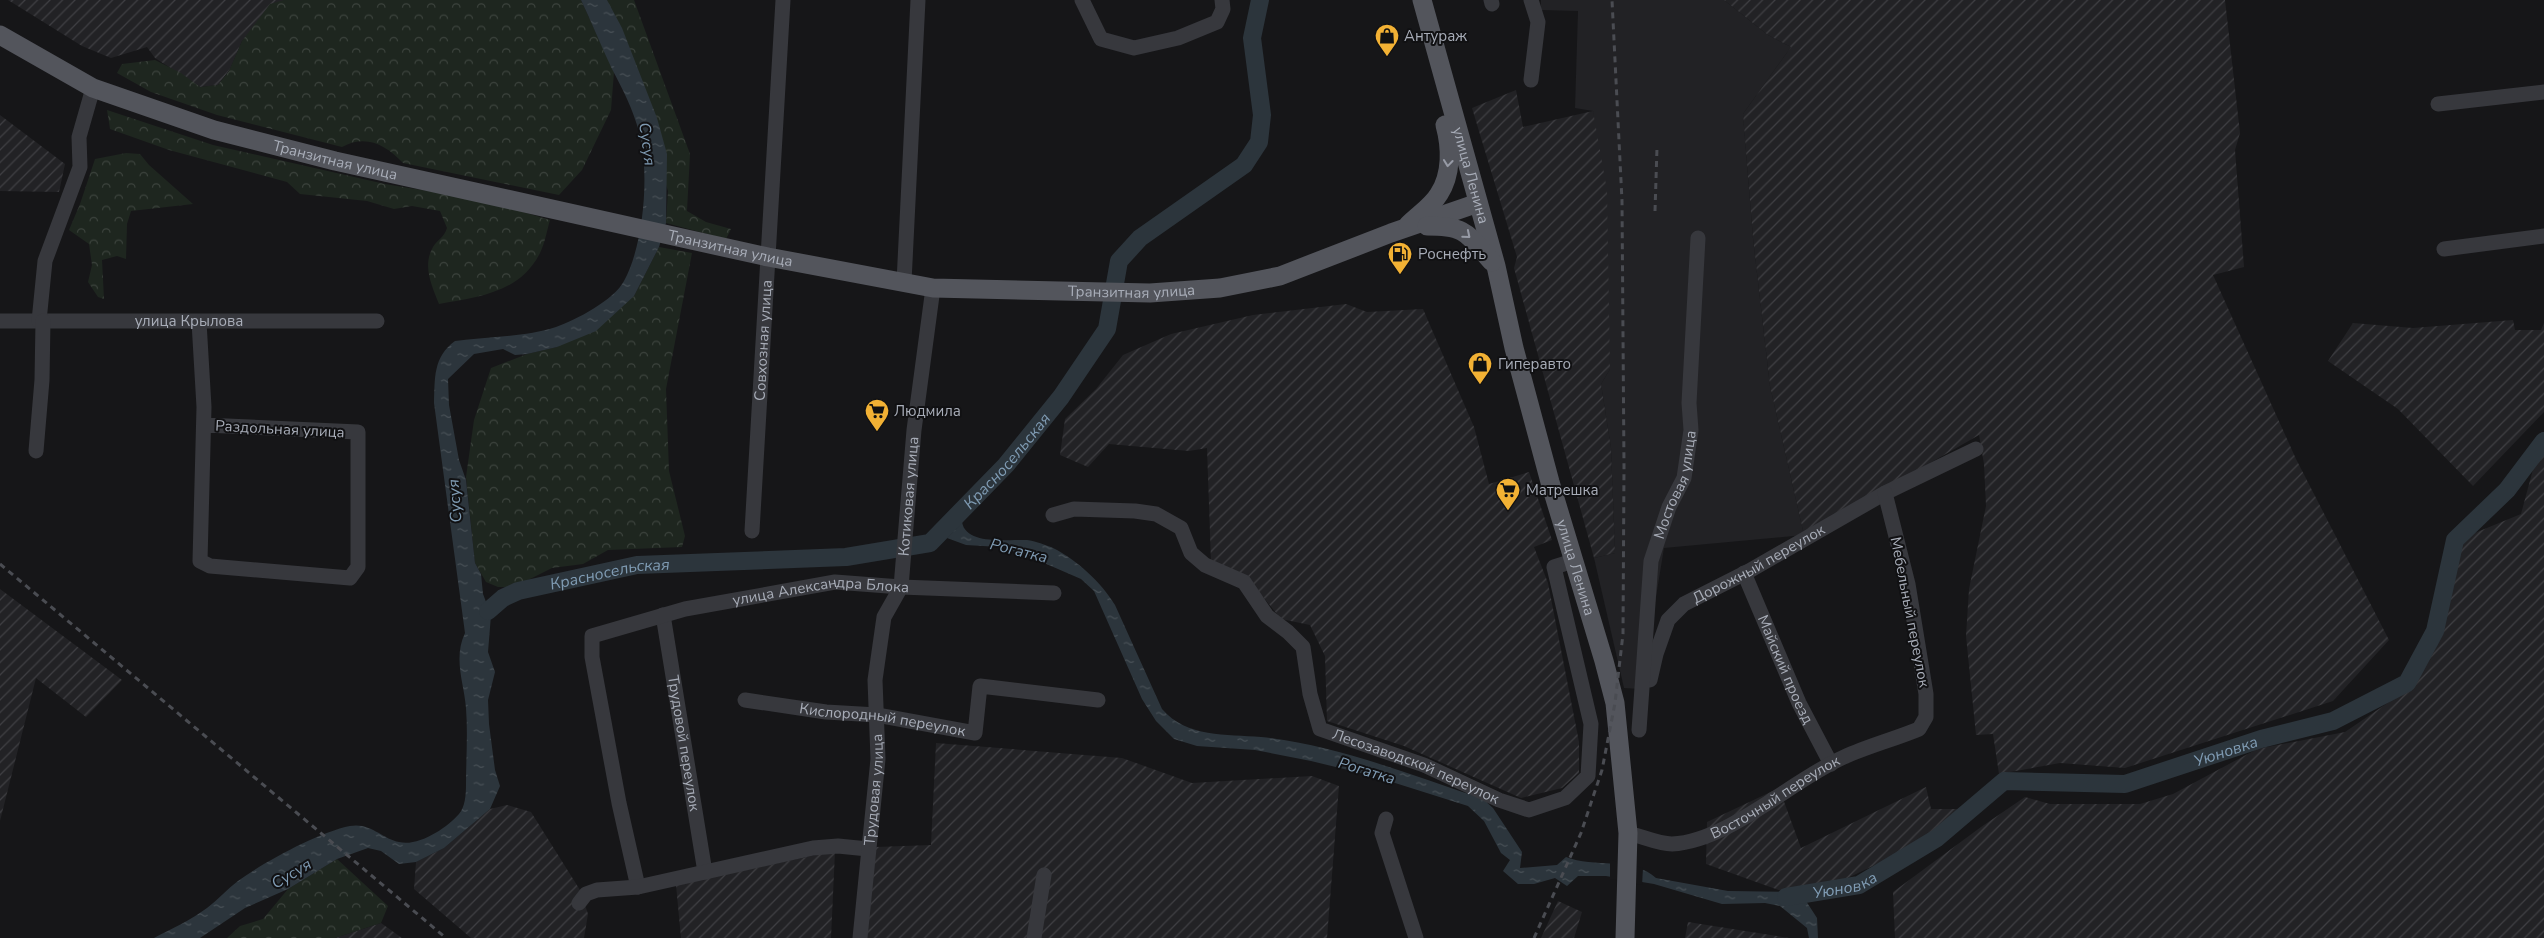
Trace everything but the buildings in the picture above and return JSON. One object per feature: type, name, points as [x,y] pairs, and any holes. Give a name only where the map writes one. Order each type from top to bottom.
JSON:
[{"type":"main road","name":"улица Ленина","points":[[1423,6],[1496,266],[1514,348],[1573,561],[1615,703],[1621,748],[1628,840],[1625,938]]},
{"type":"main road","points":[[1404,229],[1440,194],[1447,175],[1450,146],[1426,52],[1423,6]]},
{"type":"main road","name":"Транзитная улица","points":[[0,35],[93,88],[214,130],[335,160],[768,257],[933,288],[1150,293],[1197,291],[1280,276],[1478,203]]},
{"type":"main road","points":[[1404,229],[1451,226],[1466,232],[1496,266]]},
{"type":"street","name":"Совхозная улица","points":[[752,530],[783,0]]},
{"type":"street","points":[[904,282],[918,0]]},
{"type":"street","points":[[1082,0],[1101,39],[1134,48],[1178,38],[1217,22],[1223,9],[1222,0]]},
{"type":"street","points":[[1531,0],[1538,22],[1531,80]]},
{"type":"street","points":[[36,451],[42,380],[41,321],[45,262],[80,167],[79,137],[93,88]]},
{"type":"street","points":[[2438,104],[2544,92]]},
{"type":"street","points":[[2444,249],[2544,236]]},
{"type":"street","name":"Мостовая улица","points":[[1639,730],[1651,561],[1669,507],[1684,478],[1692,430],[1689,403],[1698,238]]},
{"type":"street","name":"Котиковая улица","points":[[901,587],[914,430],[933,288]]},
{"type":"street","name":"улица Крылова","points":[[0,322],[377,321]]},
{"type":"street","points":[[199,322],[204,425]]},
{"type":"street","name":"Раздольная улица","points":[[204,425],[358,432],[358,567],[350,578],[210,566],[200,561],[204,425]]},
{"type":"street","name":"Дорожный переулок","points":[[1639,730],[1656,654],[1668,620],[1684,604],[1744,574],[1885,493],[1976,449]]},
{"type":"street","name":"Мебельный переулок","points":[[1885,493],[1908,584],[1926,694],[1926,717],[1919,729]]},
{"type":"street","name":"Лесозаводской переулок","points":[[1054,515],[1074,509],[1135,511],[1156,514],[1181,528],[1192,553],[1205,565],[1244,582],[1267,616],[1288,632],[1303,647],[1310,694],[1320,729],[1424,765],[1499,800],[1529,810],[1565,798],[1588,776],[1591,724],[1554,566],[1573,561]]},
{"type":"street","name":"Майский проезд","points":[[1744,574],[1799,703],[1831,764]]},
{"type":"street","name":"улица Александра Блока","points":[[638,887],[619,803],[592,657],[592,636],[685,609],[835,582],[901,587],[1054,593]]},
{"type":"street","name":"Трудовая улица","points":[[860,938],[878,759],[874,680],[884,617],[901,587]]},
{"type":"street","name":"Трудовой переулок","points":[[663,615],[705,872]]},
{"type":"street","name":"Кислородный переулок","points":[[745,700],[826,712],[877,715],[975,733],[980,686],[1098,700]]},
{"type":"street","name":"Восточный переулок","points":[[1628,840],[1670,844],[1694,841],[1753,813],[1802,780],[1844,756],[1919,729]]},
{"type":"street","points":[[1621,748],[1639,730]]},
{"type":"street","points":[[1386,819],[1382,833],[1416,938]]},
{"type":"street","points":[[579,903],[586,894],[597,890],[638,887],[813,848],[838,846],[868,849]]},
{"type":"street","points":[[1034,938],[1044,875]]},
{"type":"shaded area","points":[[8,0],[284,0],[242,41],[230,69],[218,85],[200,87],[155,58],[147,47],[111,58],[82,46]]},
{"type":"shaded area","points":[[1541,0],[1724,0],[1768,35],[1791,47],[1743,114],[1753,238],[1770,386],[1804,535],[1664,548],[1641,689],[1624,688],[1594,558],[1615,553],[1611,448],[1601,384],[1610,369],[1593,111],[1575,108],[1578,11],[1541,10]]},
{"type":"shaded area","points":[[1724,0],[2225,0],[2240,133],[2235,150],[2244,267],[2213,275],[2296,459],[2389,640],[2333,701],[2125,768],[2060,763],[1999,774],[1993,734],[1976,735],[1966,636],[1969,589],[1986,506],[1984,464],[1979,435],[1804,535],[1770,386],[1753,238],[1743,114],[1791,47],[1768,35]]},
{"type":"shaded area","points":[[1516,90],[1523,127],[1593,111],[1607,190],[1610,369],[1601,384],[1611,448],[1615,553],[1594,558],[1514,268],[1517,257],[1472,108]]},
{"type":"shaded area","points":[[0,115],[65,164],[59,192],[0,191]]},
{"type":"shaded area","points":[[1346,304],[1367,312],[1423,309],[1474,427],[1489,484],[1529,472],[1552,540],[1534,547],[1548,583],[1579,742],[1579,773],[1562,788],[1521,798],[1404,746],[1327,721],[1325,656],[1310,625],[1281,619],[1246,576],[1211,562],[1207,448],[1189,451],[1109,444],[1088,467],[1060,455],[1065,419],[1096,389],[1123,355],[1171,334],[1253,315]]},
{"type":"shaded area","points":[[2513,320],[2515,330],[2541,330],[2544,323],[2544,412],[2473,486],[2398,409],[2328,361],[2353,323],[2413,328]]},
{"type":"shaded area","points":[[2544,451],[2544,938],[1895,938],[1893,892],[2025,797],[2050,804],[2140,804],[2173,794],[2257,749],[2345,732],[2414,685],[2436,648],[2460,539],[2521,514],[2535,462]]},
{"type":"shaded area","points":[[0,589],[122,680],[86,717],[36,678],[0,821]]},
{"type":"shaded area","points":[[936,743],[1122,758],[1192,783],[1312,776],[1339,786],[1327,938],[867,938],[876,847],[931,845]]},
{"type":"shaded area","points":[[1926,787],[1931,809],[1962,809],[1934,837],[1835,884],[1787,893],[1706,864],[1707,822],[1779,788],[1801,848]]},
{"type":"shaded area","points":[[507,805],[531,812],[580,890],[588,914],[584,938],[471,938],[414,889],[416,862],[444,848],[490,809]]},
{"type":"shaded area","points":[[835,851],[831,938],[681,938],[676,885]]},
{"type":"shaded area","points":[[1558,901],[1582,912],[1574,938],[1541,938]]},
{"type":"shaded area","points":[[1688,922],[1789,938],[1685,938]]},
{"type":"shaded area","points":[[381,923],[402,938],[335,938]]},
{"type":"green space","points":[[284,0],[581,0],[614,72],[611,110],[582,170],[559,195],[403,163],[390,151],[375,143],[359,141],[342,147],[217,115],[151,92],[117,73],[122,64],[155,60],[181,73],[200,87],[218,85],[229,71],[242,41],[270,4]]},
{"type":"green space","points":[[607,0],[634,0],[690,154],[687,211],[706,222],[731,229],[726,239],[666,223],[668,191]]},
{"type":"green space","points":[[107,110],[213,145],[385,184],[483,200],[550,220],[545,241],[532,266],[510,285],[483,295],[439,304],[429,276],[428,261],[433,247],[447,228],[440,211],[412,206],[394,209],[367,201],[300,194],[287,182],[169,150],[110,129]]},
{"type":"green space","points":[[126,153],[140,154],[149,165],[193,204],[131,211],[127,224],[126,259],[117,256],[102,260],[104,299],[98,297],[88,282],[92,265],[89,244],[69,230],[95,159]]},
{"type":"green space","points":[[659,247],[692,253],[666,389],[669,471],[685,536],[682,547],[608,550],[583,564],[552,568],[514,587],[498,587],[486,582],[475,563],[466,477],[474,420],[491,368],[527,354],[557,347],[634,296]]},
{"type":"green space","points":[[337,859],[388,906],[381,923],[335,938],[227,938],[240,926],[263,919],[288,889]]},
{"type":"water","name":"Сусуя","points":[[581,0],[607,0],[622,28],[657,118],[667,154],[666,223],[659,247],[634,296],[596,331],[557,347],[527,354],[515,355],[503,349],[474,354],[448,379],[449,405],[459,460],[466,480],[475,563],[481,574],[483,594],[491,615],[488,652],[495,672],[488,700],[489,724],[495,770],[500,786],[490,809],[444,848],[416,862],[399,864],[381,851],[368,848],[337,859],[288,889],[245,908],[200,938],[154,938],[201,912],[230,887],[262,865],[323,834],[357,825],[364,826],[399,842],[415,842],[440,830],[454,819],[463,808],[466,793],[467,727],[460,670],[460,652],[465,633],[434,403],[439,361],[448,347],[455,341],[519,335],[556,327],[574,320],[603,302],[619,288],[631,266],[643,208],[644,167],[639,132],[634,115]]},
{"type":"water","name":"Рогатка","points":[[962,522],[965,530],[971,535],[980,538],[989,540],[1027,540],[1050,547],[1062,553],[1088,572],[1115,605],[1162,709],[1183,725],[1208,733],[1261,737],[1318,747],[1374,762],[1483,799],[1493,808],[1522,852],[1520,868],[1557,865],[1566,857],[1588,862],[1636,867],[1656,878],[1728,891],[1793,892],[1806,901],[1817,918],[1818,938],[1809,938],[1807,928],[1780,906],[1765,903],[1722,904],[1654,884],[1606,876],[1578,876],[1567,886],[1555,878],[1534,884],[1518,884],[1503,871],[1510,860],[1501,853],[1484,821],[1468,806],[1373,776],[1311,761],[1255,750],[1197,746],[1174,739],[1156,721],[1142,699],[1094,591],[1081,579],[1028,556],[1000,547],[966,545],[947,538]]},
{"type":"pier","points":[[1610,860],[1643,868],[1642,885],[1610,879]]},
{"type":"waterway","name":"Красносельская","points":[[488,611],[503,598],[518,591],[637,565],[846,557],[930,543],[1006,465],[1061,397],[1107,329],[1119,261],[1140,238],[1244,165],[1259,142],[1262,115],[1252,38],[1260,0]]},
{"type":"waterway","name":"Уюновка","points":[[1786,897],[1859,885],[1937,838],[2004,781],[2125,784],[2261,739],[2333,721],[2407,683],[2435,631],[2455,540],[2507,490],[2544,441]]},
{"type":"railway","points":[[1534,938],[1581,833],[1602,770],[1615,703],[1623,634],[1622,201],[1612,0]]},
{"type":"railway","points":[[1655,211],[1657,148]]},
{"type":"railway","points":[[0,564],[446,938]]},
{"type":"place","name":"Антураж","points":[[1387,57]]},
{"type":"place","name":"Роснефть","points":[[1400,275]]},
{"type":"place","name":"Гиперавто","points":[[1480,385]]},
{"type":"place","name":"Людмила","points":[[877,432]]},
{"type":"place","name":"Матрешка","points":[[1508,511]]}]
